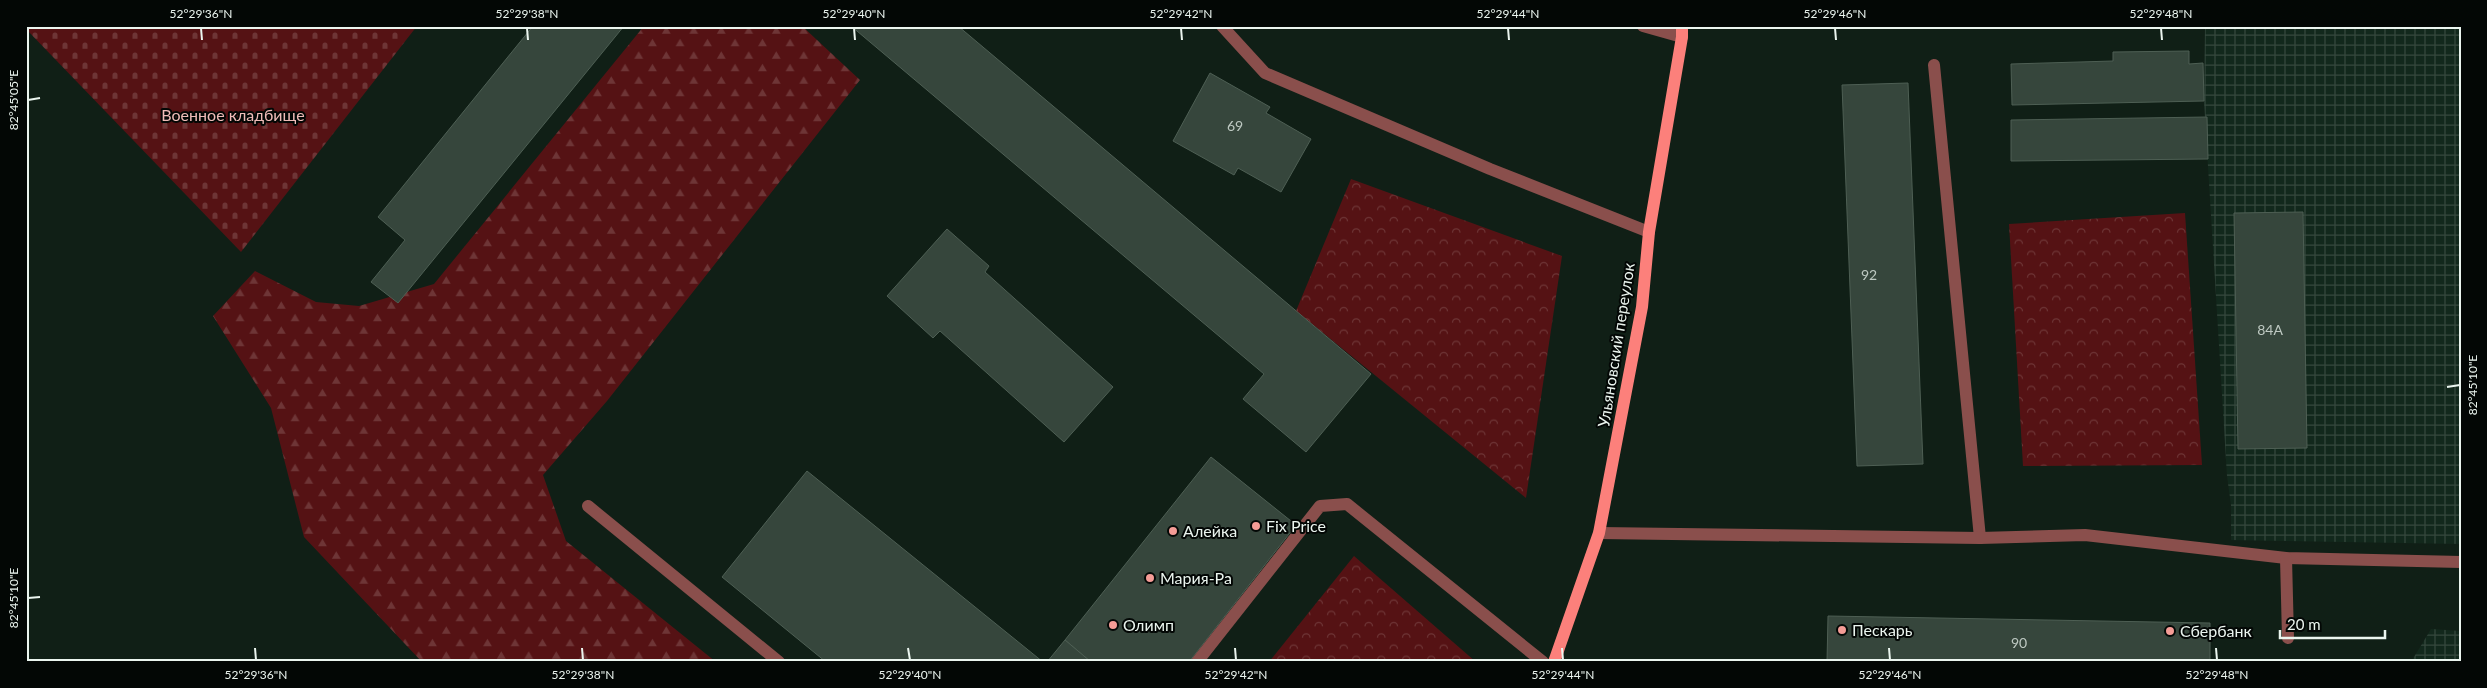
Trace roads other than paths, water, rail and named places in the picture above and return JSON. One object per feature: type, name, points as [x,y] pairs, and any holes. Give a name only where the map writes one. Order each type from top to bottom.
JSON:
[{"type":"main road","name":"Ульяновский переулок","points":[[1554,662],[1599,533],[1642,307],[1649,232],[1682,32]]},
{"type":"street","points":[[1222,26],[1265,73],[1490,170],[1649,232]]},
{"type":"street","points":[[1643,26],[1682,32]]},
{"type":"street","points":[[1934,65],[1980,538]]},
{"type":"street","points":[[1197,662],[1320,506],[1347,504],[1543,662]]},
{"type":"street","points":[[588,506],[779,662]]},
{"type":"street","points":[[1599,533],[1980,538],[2085,535],[2286,558],[2461,562]]},
{"type":"street","points":[[2286,558],[2288,638]]},
{"type":"place","name":"Fix Price","points":[[1256,526]]},
{"type":"place","name":"Алейка","points":[[1173,531]]},
{"type":"place","name":"Мария-Ра","points":[[1150,578]]},
{"type":"place","name":"Олимп","points":[[1113,625]]},
{"type":"place","name":"Пескарь","points":[[1842,630]]},
{"type":"place","name":"Сбербанк","points":[[2170,631]]},
{"type":"park label","name":"Военное кладбище","points":[[233,115]]}]
